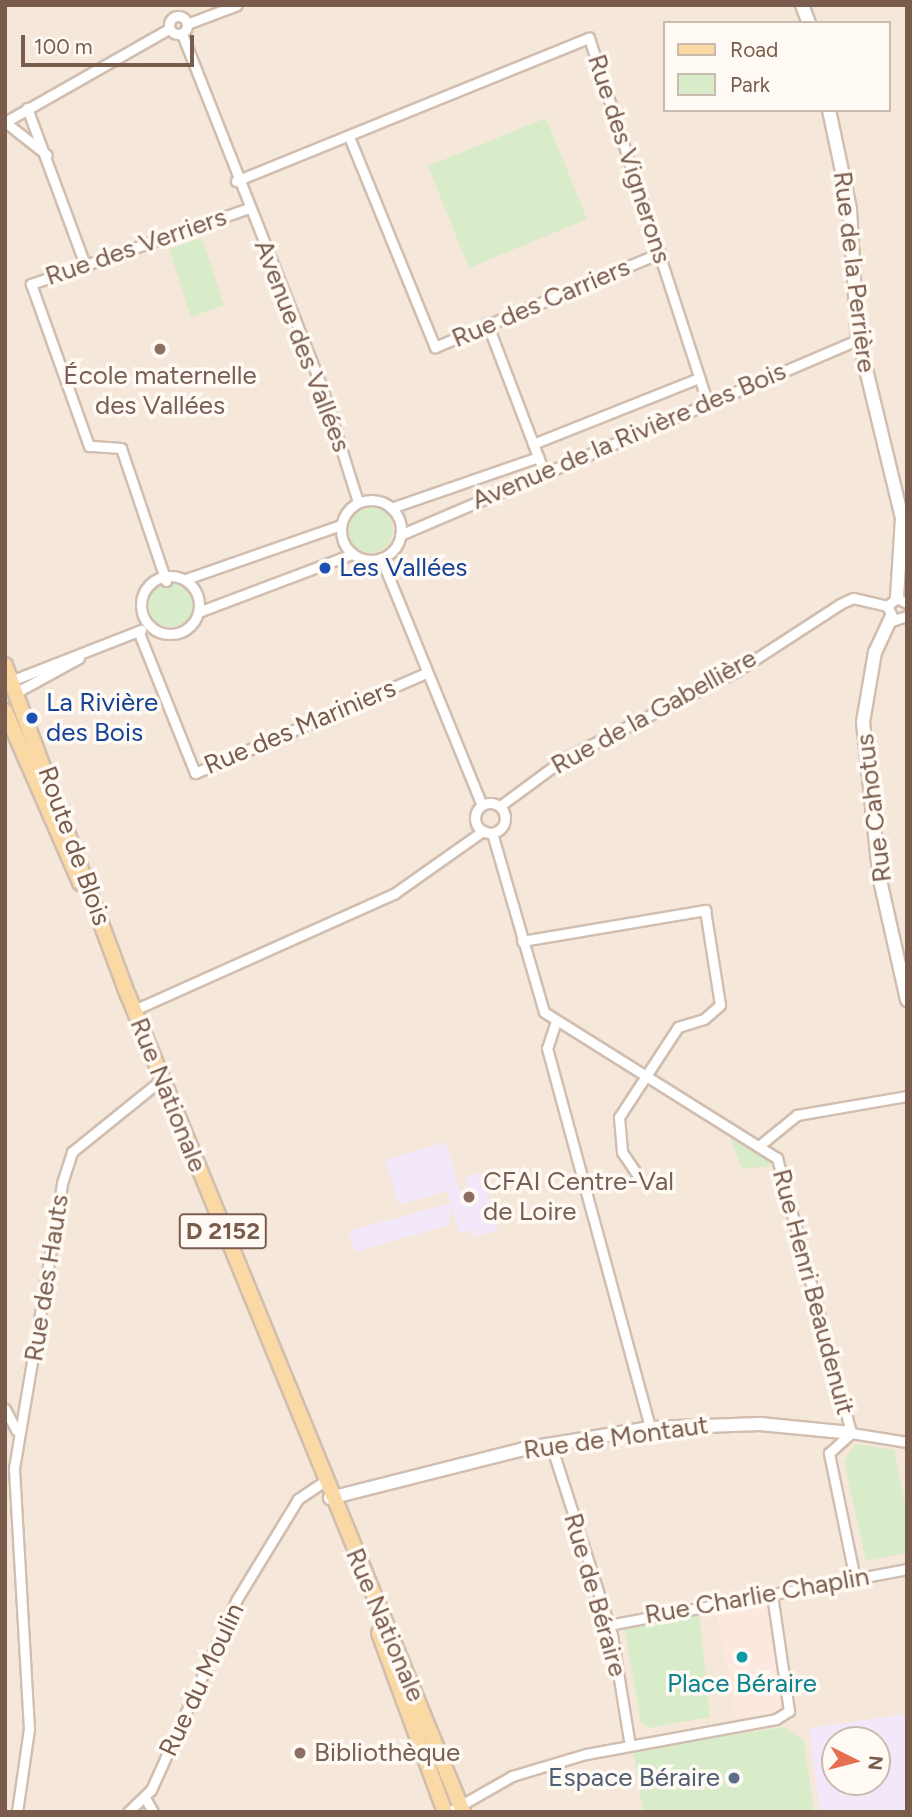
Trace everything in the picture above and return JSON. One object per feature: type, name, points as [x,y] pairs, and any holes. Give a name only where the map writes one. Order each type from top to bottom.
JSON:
[{"type":"main road","name":"Route de Blois","points":[[5,665],[10,685],[109,945]]},
{"type":"main road","name":"Route de Blois","points":[[5,711],[109,945]]},
{"type":"main road","name":"Rue Nationale","points":[[109,945],[454,1810]]},
{"type":"street","points":[[48,156],[5,122],[169,29],[173,5]]},
{"type":"street","points":[[169,29],[181,34],[187,24],[237,5]]},
{"type":"street","points":[[172,19],[187,24]]},
{"type":"street","name":"Avenue des Vallées","points":[[181,34],[236,181],[323,391],[358,502]]},
{"type":"street","name":"Rue des Vignerons","points":[[236,181],[350,139],[589,38],[708,404]]},
{"type":"street","points":[[27,108],[48,156],[85,265]]},
{"type":"street","name":"Rue de la Perrière","points":[[829,112],[850,209],[858,340],[902,518],[895,606]]},
{"type":"street","name":"Rue des Carriers","points":[[350,139],[435,347],[486,323],[660,253]]},
{"type":"street","name":"Rue des Verriers","points":[[166,581],[121,448],[89,446],[31,284],[249,208]]},
{"type":"street","points":[[486,323],[544,472]]},
{"type":"street","name":"Avenue de la Rivière des Bois","points":[[381,558],[401,535],[858,340]]},
{"type":"street","name":"Avenue de la Rivière des Bois","points":[[533,444],[699,378]]},
{"type":"street","name":"Avenue de la Rivière des Bois","points":[[358,502],[374,500],[391,508],[538,457]]},
{"type":"street","points":[[142,629],[143,595],[166,581],[186,579],[341,525],[358,502]]},
{"type":"street","points":[[391,508],[401,535]]},
{"type":"street","points":[[341,525],[352,554]]},
{"type":"street","points":[[10,685],[142,629],[164,632],[201,611],[352,554],[381,558],[482,805],[475,820],[487,832],[540,1003],[556,1021],[547,1048],[650,1428]]},
{"type":"street","points":[[186,579],[201,595],[201,611]]},
{"type":"street","name":"Rue de la Gabellière","points":[[500,806],[565,758],[737,671],[840,604],[853,598],[895,606],[907,616]]},
{"type":"street","name":"Rue Cahotus","points":[[895,606],[875,652],[863,722],[880,880],[907,1000]]},
{"type":"street","name":"Rue des Mariniers","points":[[142,629],[195,773],[426,673]]},
{"type":"street","points":[[134,1010],[395,893],[505,821],[500,806],[482,805]]},
{"type":"street","points":[[522,942],[705,910],[720,1005],[704,1019],[678,1027],[647,1074],[616,1132],[638,1176]]},
{"type":"street","name":"Rue Henri Beaudenuit","points":[[556,1021],[760,1145],[785,1172],[851,1433]]},
{"type":"street","name":"Rue des Hauts","points":[[17,1812],[29,1729],[10,1499],[17,1432],[72,1152],[162,1079]]},
{"type":"street","points":[[760,1145],[797,1115],[907,1096]]},
{"type":"street","points":[[5,1409],[17,1432]]},
{"type":"street","name":"Rue de Montaut","points":[[330,1498],[551,1445],[650,1428],[760,1424],[851,1433],[907,1442]]},
{"type":"street","points":[[851,1433],[829,1453],[855,1579]]},
{"type":"street","name":"Rue de Béraire","points":[[551,1445],[608,1625],[630,1746]]},
{"type":"street","name":"Rue du Moulin","points":[[128,1812],[145,1798],[237,1599],[304,1492],[323,1482]]},
{"type":"street","name":"Rue Charlie Chaplin","points":[[608,1625],[907,1569]]},
{"type":"street","points":[[454,1810],[512,1776],[630,1746],[776,1719],[789,1711],[772,1594]]},
{"type":"street","points":[[145,1798],[153,1812]]},
{"type":"shaded area","points":[[5,5],[907,5],[907,1812],[5,1812]]},
{"type":"shaded area","name":"CFAI Centre-Val de Loire","points":[[446,1142],[460,1191],[468,1189],[465,1177],[481,1172],[498,1230],[473,1237],[471,1230],[460,1233],[451,1207],[449,1225],[355,1252],[349,1231],[451,1203],[447,1191],[399,1205],[385,1160]]},
{"type":"shaded area","name":"Place Béraire","points":[[767,1604],[784,1693],[779,1711],[736,1718],[717,1614]]},
{"type":"shaded area","points":[[907,1714],[907,1812],[820,1812],[809,1728],[821,1726],[821,1796],[891,1796],[891,1726],[823,1726]]},
{"type":"green space","points":[[546,118],[587,219],[469,268],[428,166]]},
{"type":"green space","points":[[202,238],[224,305],[191,317],[169,249]]},
{"type":"green space","points":[[370,507],[386,514],[393,530],[386,546],[370,553],[354,546],[347,530],[354,514]]},
{"type":"green space","points":[[171,583],[187,589],[193,605],[187,621],[171,627],[155,621],[149,605],[155,589]]},
{"type":"green space","points":[[729,1135],[764,1156],[772,1166],[742,1169]]},
{"type":"green space","points":[[855,1444],[894,1450],[907,1514],[907,1553],[866,1561],[844,1461]]},
{"type":"green space","points":[[699,1612],[710,1717],[649,1728],[641,1722],[624,1626]]},
{"type":"green space","points":[[784,1727],[804,1741],[814,1812],[643,1812],[633,1750]]},
{"type":"place","name":"École maternelle des Vallées","points":[[160,349]]},
{"type":"place","name":"Les Vallées","points":[[325,568]]},
{"type":"place","name":"La Rivière des Bois","points":[[32,718]]},
{"type":"place","name":"CFAI Centre-Val de Loire","points":[[469,1197]]},
{"type":"place","name":"Place Béraire","points":[[742,1657]]},
{"type":"place","name":"Bibliothèque","points":[[300,1753]]},
{"type":"place","name":"Espace Béraire","points":[[734,1778]]}]
